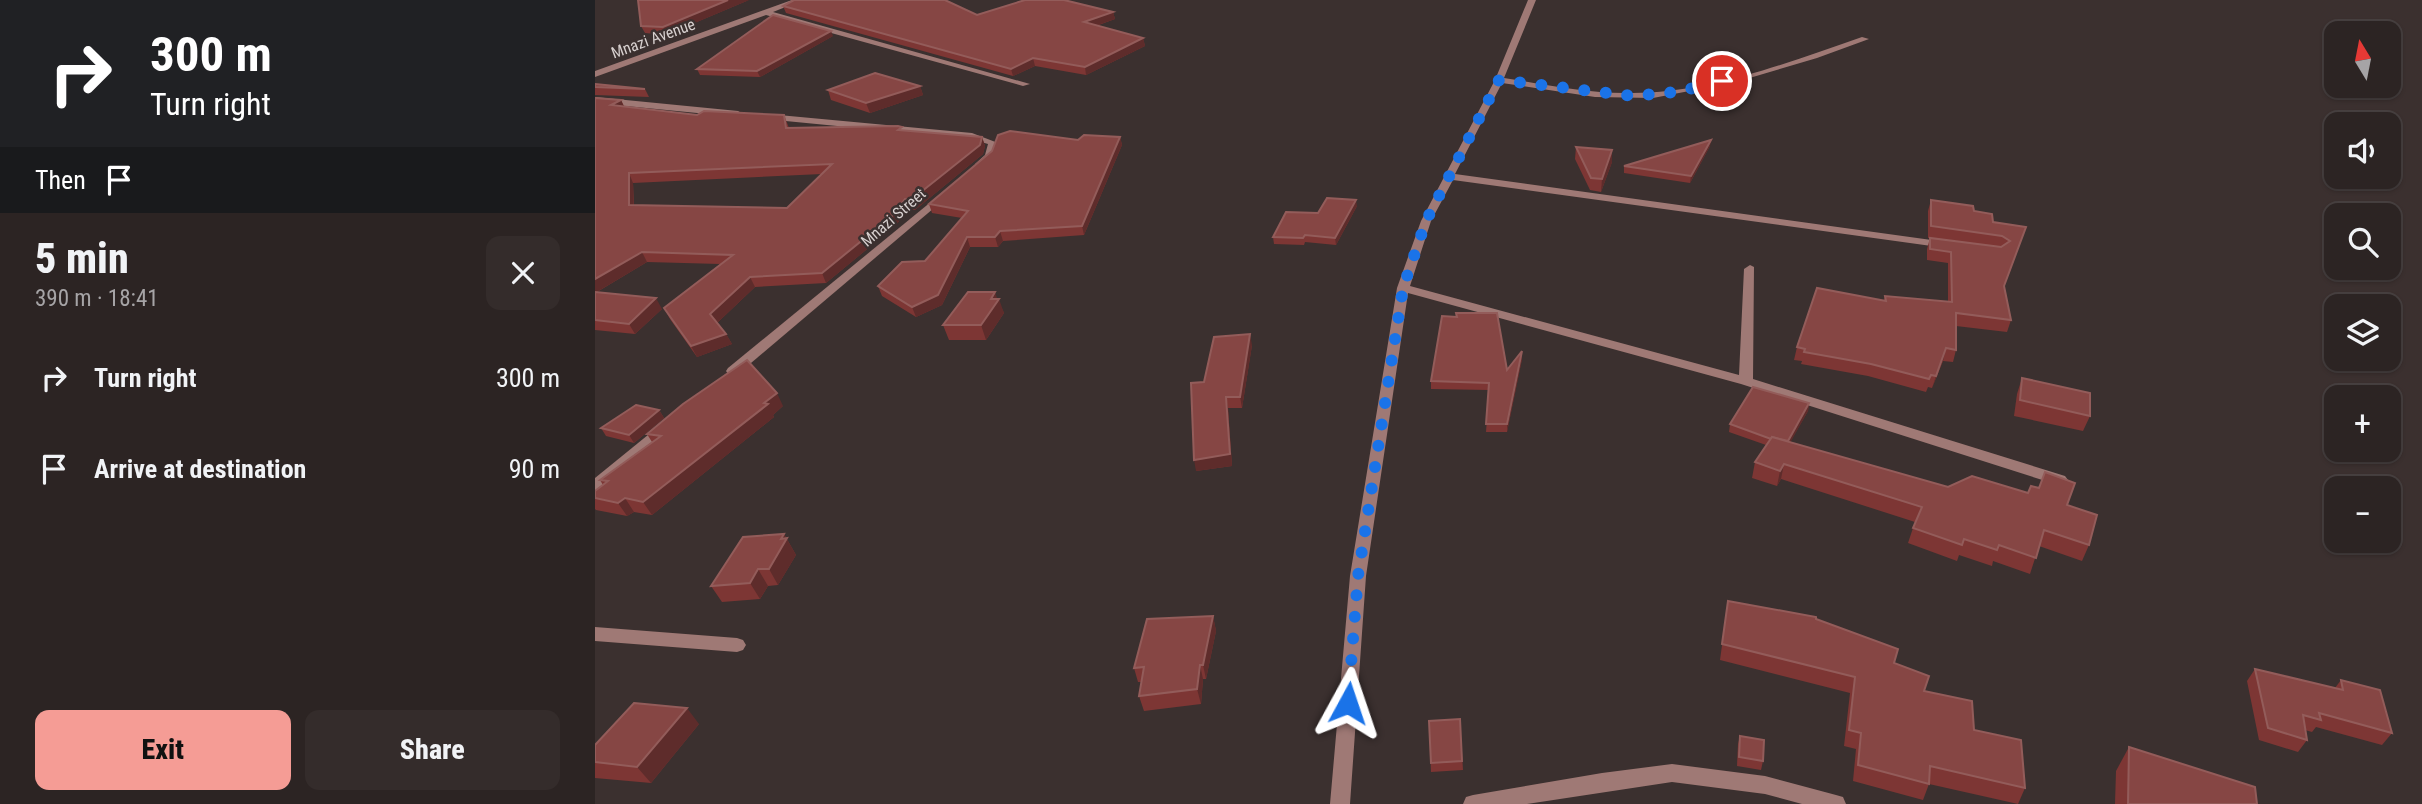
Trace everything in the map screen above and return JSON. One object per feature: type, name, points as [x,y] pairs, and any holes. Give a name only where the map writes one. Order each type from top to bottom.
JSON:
[{"type":"street","name":"Mnazi Avenue","points":[[595,74],[799,0]]},
{"type":"street","points":[[1340,804],[1358,576],[1403,288],[1426,221],[1499,80],[1532,0]]},
{"type":"street","points":[[765,12],[1025,85]]},
{"type":"street","points":[[1499,80],[1612,94],[1653,95],[1736,78],[1865,39]]},
{"type":"street","points":[[595,100],[972,136],[993,143],[990,156],[971,172]]},
{"type":"street","points":[[1448,176],[1958,247]]},
{"type":"street","name":"Mnazi Street","points":[[723,380],[951,188]]},
{"type":"street","points":[[1746,381],[1750,269]]},
{"type":"street","points":[[1403,288],[1746,381],[2067,481]]},
{"type":"street","points":[[595,486],[670,425]]},
{"type":"street","points":[[595,634],[737,645]]},
{"type":"street","points":[[1473,804],[1672,773],[1765,785],[1836,804]]},
{"type":"building","points":[[638,0],[728,0],[663,27],[641,26]]},
{"type":"building","points":[[794,0],[945,0],[977,15],[1025,0],[1064,0],[1113,12],[1084,22],[1143,38],[1085,67],[1033,58],[1011,69],[783,6]]},
{"type":"building","points":[[773,15],[831,31],[757,71],[697,69]]},
{"type":"building","points":[[875,73],[920,86],[866,103],[828,90]]},
{"type":"building","points":[[595,84],[645,89],[595,87]]},
{"type":"building","points":[[595,98],[621,100],[611,105],[697,115],[704,111],[784,115],[786,128],[898,126],[902,127],[898,130],[982,137],[980,145],[911,200],[905,199],[892,216],[822,273],[750,277],[710,314],[726,334],[691,346],[664,308],[733,255],[642,252],[595,279]],"holes":[[[832,164],[787,208],[629,205],[629,173]]]},
{"type":"building","points":[[1010,131],[1078,140],[1084,135],[1120,137],[1082,226],[1000,231],[995,237],[967,237],[938,295],[912,307],[878,286],[902,262],[925,261],[968,211],[929,204],[992,151],[998,135]]},
{"type":"building","points":[[1711,140],[1691,176],[1624,166]]},
{"type":"building","points":[[1576,147],[1612,150],[1602,179],[1591,178]]},
{"type":"building","points":[[1327,198],[1356,200],[1335,238],[1305,235],[1303,238],[1273,237],[1286,212],[1318,213]]},
{"type":"building","points":[[1931,200],[1973,206],[1974,211],[1992,214],[1993,222],[2026,227],[2004,286],[2011,320],[1956,313],[1956,350],[1946,348],[1936,376],[1931,375],[1929,379],[1871,364],[1804,352],[1805,349],[1797,347],[1817,288],[1886,301],[1885,296],[1952,302],[1951,252],[1930,249],[1930,238],[2001,247],[2010,241],[2002,236],[1931,226]]},
{"type":"building","points":[[595,292],[656,298],[629,324],[595,320]]},
{"type":"building","points":[[968,292],[995,292],[991,299],[999,299],[981,325],[943,325]]},
{"type":"building","points":[[1456,313],[1497,313],[1507,370],[1522,351],[1507,424],[1486,424],[1489,383],[1431,381],[1442,316],[1457,317]]},
{"type":"building","points":[[1250,334],[1240,397],[1226,397],[1230,454],[1194,460],[1191,383],[1204,382],[1214,337]]},
{"type":"building","points":[[747,360],[777,393],[764,403],[768,404],[643,502],[625,498],[618,503],[595,498],[595,491],[608,481],[600,480],[661,436],[647,434],[683,404]]},
{"type":"building","points":[[2022,378],[2090,393],[2090,416],[2020,400]]},
{"type":"building","points":[[1753,387],[1809,403],[1788,441],[1772,437],[1771,439],[1730,424]]},
{"type":"building","points":[[636,405],[659,410],[629,435],[601,428]]},
{"type":"building","points":[[1772,437],[1948,487],[1972,476],[2028,493],[2031,486],[2039,488],[2045,472],[2075,483],[2067,505],[2097,515],[2089,545],[2044,530],[2036,558],[1999,545],[1997,550],[1964,539],[1962,545],[1913,528],[1922,507],[1784,464],[1780,471],[1755,462]]},
{"type":"building","points":[[784,534],[781,539],[787,538],[769,569],[758,569],[750,583],[711,586],[743,537]]},
{"type":"building","points":[[1728,601],[1816,617],[1898,649],[1894,663],[1929,676],[1924,691],[1972,701],[1974,730],[2021,740],[2025,788],[1930,766],[1929,784],[1858,765],[1861,733],[1849,730],[1855,677],[1722,644]]},
{"type":"building","points":[[1213,616],[1203,665],[1200,665],[1197,689],[1139,696],[1144,667],[1134,668],[1147,619]]},
{"type":"building","points":[[2255,669],[2343,690],[2341,680],[2380,690],[2392,733],[2319,713],[2321,720],[2303,715],[2307,740],[2268,728]]},
{"type":"building","points":[[634,703],[687,708],[637,767],[595,762],[595,745]]},
{"type":"building","points":[[1460,719],[1462,761],[1431,763],[1429,721]]},
{"type":"building","points":[[1740,736],[1764,740],[1763,761],[1739,757]]},
{"type":"building","points":[[2129,747],[2255,787],[2257,804],[2128,804]]},
{"type":"route","points":[[1348,703],[1358,576],[1403,288],[1426,221],[1499,80],[1633,96],[1677,92],[1722,81]]}]
